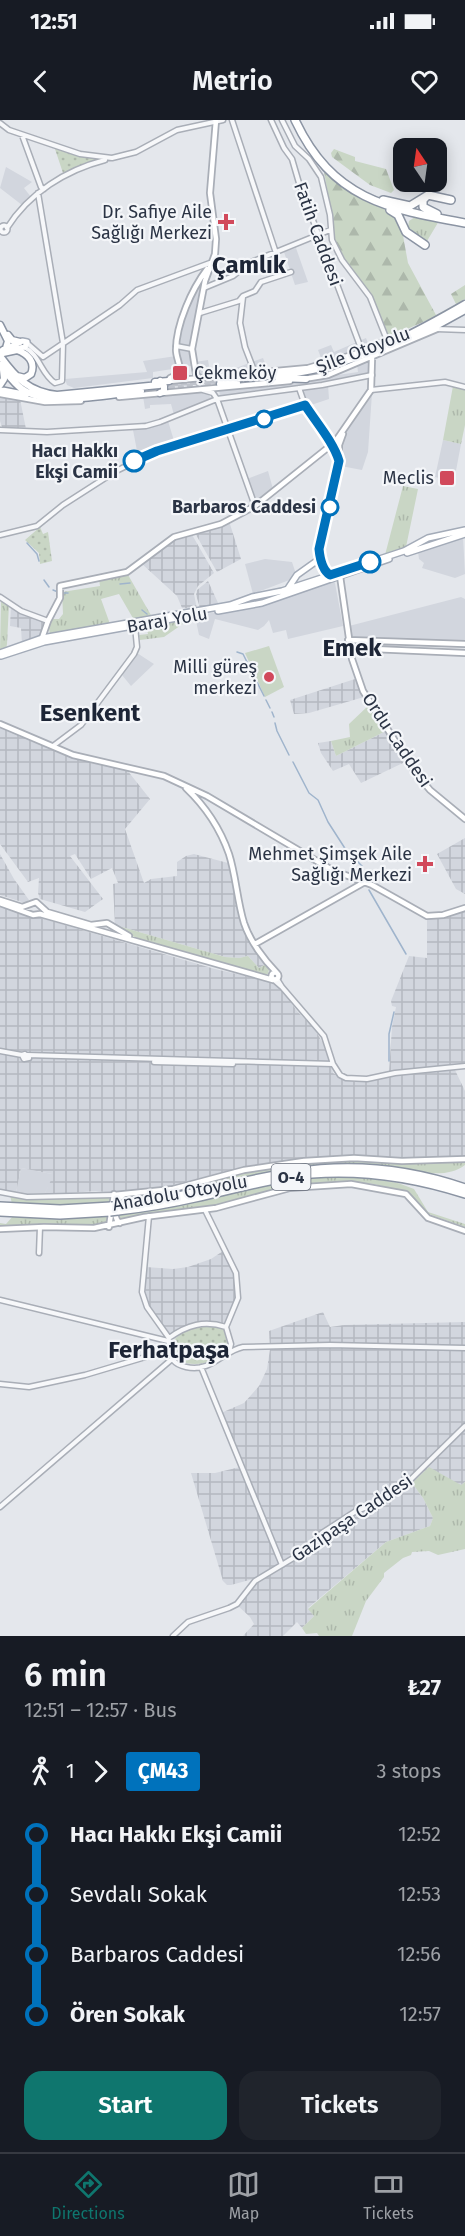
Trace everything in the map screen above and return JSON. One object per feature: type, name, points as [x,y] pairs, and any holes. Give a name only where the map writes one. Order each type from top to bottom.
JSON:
[{"type":"highway","points":[[295,120],[312,151],[330,172],[347,186],[379,201],[459,221]]},
{"type":"highway","points":[[300,120],[313,145],[330,166],[398,215],[408,233],[425,246]]},
{"type":"highway","points":[[379,201],[410,206],[424,196],[432,195],[452,200]]},
{"type":"highway","points":[[432,195],[424,198],[423,205],[426,210],[436,216]]},
{"type":"highway","points":[[408,233],[406,223],[412,216],[436,216]]},
{"type":"highway","name":"Şile Otoyolu","points":[[220,382],[296,373],[332,366],[427,325],[465,304]]},
{"type":"highway","name":"Şile Otoyolu","points":[[220,382],[309,374],[355,360],[452,318],[465,310]]},
{"type":"highway","points":[[437,329],[452,318]]},
{"type":"highway","points":[[0,324],[11,339],[23,344]]},
{"type":"highway","points":[[0,324],[8,341],[1,354]]},
{"type":"highway","points":[[387,340],[427,325]]},
{"type":"highway","points":[[1,354],[17,350],[27,355],[32,362],[32,372],[27,377],[20,377],[11,371]]},
{"type":"highway","points":[[1,354],[11,371],[27,386],[46,394],[160,387]]},
{"type":"highway","points":[[0,385],[4,379],[1,366]]},
{"type":"highway","points":[[1,366],[23,390],[39,398]]},
{"type":"highway","points":[[278,378],[306,378]]},
{"type":"highway","points":[[0,392],[53,400],[160,387],[169,381]]},
{"type":"highway","points":[[70,398],[87,400]]},
{"type":"highway","name":"Anadolu Otoyolu","points":[[0,1206],[114,1210],[272,1176],[316,1169],[366,1168],[401,1172],[425,1176],[465,1188]]},
{"type":"highway","name":"Anadolu Otoyolu","points":[[0,1212],[60,1215],[171,1204],[249,1185],[311,1174],[394,1176],[465,1194]]},
{"type":"main road","points":[[172,392],[168,387],[170,378],[178,376],[181,372],[176,346],[189,300],[202,280],[213,256],[215,239],[210,193],[218,121]]},
{"type":"main road","points":[[198,378],[192,349],[200,313],[202,280]]},
{"type":"main road","points":[[169,381],[206,378],[220,382],[328,375],[437,329]]},
{"type":"main road","points":[[0,392],[45,402],[87,400],[160,387],[172,392],[205,390],[220,382],[255,373],[308,368],[362,351],[387,340]]},
{"type":"main road","points":[[1,354],[23,344]]},
{"type":"main road","points":[[42,638],[60,598],[60,586],[127,572],[174,537],[221,524],[255,506],[335,445],[371,390],[372,358]]},
{"type":"main road","points":[[205,390],[212,385],[211,380],[206,378]]},
{"type":"main road","points":[[335,445],[339,461],[319,549],[319,559],[332,577],[465,532]]},
{"type":"main road","points":[[332,577],[404,551],[425,539],[465,532]]},
{"type":"main road","points":[[433,537],[431,541],[434,544]]},
{"type":"main road","points":[[425,539],[428,543],[426,547]]},
{"type":"main road","points":[[287,590],[297,576],[319,559]]},
{"type":"main road","name":"Ordu Caddesi","points":[[340,576],[350,648],[363,691],[407,761],[430,790],[465,819]]},
{"type":"main road","name":"Baraj Yolu","points":[[0,655],[44,642],[230,605],[332,577]]},
{"type":"main road","name":"Baraj Yolu","points":[[0,655],[42,638],[248,606],[332,577]]},
{"type":"main road","name":"Ordu Caddesi","points":[[332,577],[338,584],[349,640]]},
{"type":"main road","points":[[262,595],[260,600],[264,602]]},
{"type":"main road","points":[[248,599],[250,603],[248,606]]},
{"type":"main road","points":[[349,640],[465,644]]},
{"type":"main road","points":[[350,648],[465,653]]},
{"type":"main road","points":[[0,724],[74,756],[157,773],[244,818],[332,870],[372,885],[427,916],[443,915],[465,908]]},
{"type":"main road","points":[[0,902],[22,907],[38,903],[41,911],[100,932],[260,976],[274,977],[244,922],[229,854],[199,796]]},
{"type":"main road","points":[[255,944],[363,883]]},
{"type":"main road","points":[[0,902],[35,916],[41,911],[91,925],[101,922],[113,926],[136,941]]},
{"type":"main road","points":[[30,904],[28,909],[31,914]]},
{"type":"main road","points":[[100,932],[98,927],[101,922]]},
{"type":"main road","points":[[109,934],[113,932],[113,926]]},
{"type":"main road","points":[[0,1229],[94,1228],[114,1210],[144,1193],[183,1187],[244,1170],[295,1162],[354,1158],[402,1161],[465,1160]]},
{"type":"main road","points":[[120,1223],[149,1216],[239,1203],[284,1189],[360,1185],[406,1194],[428,1218],[465,1231]]},
{"type":"main road","points":[[114,1210],[149,1216]]},
{"type":"main road","points":[[114,1210],[120,1223]]},
{"type":"main road","points":[[114,1210],[120,1223]]},
{"type":"street","points":[[232,120],[276,253]]},
{"type":"street","name":"Fatih Caddesi","points":[[271,120],[284,148],[292,159],[362,351]]},
{"type":"street","points":[[282,120],[295,146],[309,159],[321,177],[330,215],[330,230],[339,255],[370,297],[387,340]]},
{"type":"street","points":[[0,123],[9,130],[99,159],[136,152],[177,130],[218,121]]},
{"type":"street","points":[[23,344],[35,355],[53,382],[60,383],[64,379],[63,343],[41,190],[24,135]]},
{"type":"street","points":[[2,228],[41,190],[62,176],[99,159]]},
{"type":"street","points":[[203,288],[233,276],[249,263],[330,230]]},
{"type":"street","points":[[23,344],[43,357],[120,305],[137,290],[211,263]]},
{"type":"street","points":[[200,313],[232,303],[255,291],[261,282],[291,272]]},
{"type":"street","points":[[243,296],[239,323],[255,373]]},
{"type":"street","points":[[437,329],[465,330]]},
{"type":"street","points":[[176,346],[192,349]]},
{"type":"street","points":[[0,430],[47,432],[146,426],[218,399],[372,375]]},
{"type":"street","points":[[371,390],[445,382],[465,387]]},
{"type":"street","points":[[299,388],[305,405],[326,439],[335,445]]},
{"type":"street","points":[[205,390],[213,393],[218,399],[255,506]]},
{"type":"street","points":[[0,535],[37,526],[63,505],[134,461],[157,451],[305,405]]},
{"type":"street","points":[[0,597],[21,611],[48,621]]},
{"type":"street","points":[[52,746],[81,724],[134,654],[137,647],[135,624]]},
{"type":"street","points":[[274,977],[324,1036],[333,1064],[340,1075],[354,1079],[367,1079],[395,1073],[465,1066]]},
{"type":"street","points":[[2,1052],[24,1056],[191,1063],[333,1064]]},
{"type":"street","points":[[0,1191],[27,1197],[107,1196],[114,1210]]},
{"type":"street","points":[[79,1196],[114,1210]]},
{"type":"street","points":[[205,1209],[236,1273],[238,1298],[226,1327],[231,1348],[228,1354]]},
{"type":"street","points":[[149,1216],[142,1292],[147,1307],[169,1340],[172,1358],[180,1365],[190,1368],[201,1367],[224,1358],[234,1349],[243,1347]]},
{"type":"street","points":[[39,1253],[40,1227]]},
{"type":"street","points":[[0,1300],[169,1340]]},
{"type":"street","points":[[169,1340],[185,1328],[197,1324],[208,1323],[226,1327]]},
{"type":"street","points":[[229,1338],[236,1346],[243,1347],[330,1345],[465,1348]]},
{"type":"street","points":[[0,1384],[30,1387],[86,1375],[169,1350]]},
{"type":"street","points":[[0,1507],[172,1358]]},
{"type":"street","points":[[201,1367],[282,1565]]},
{"type":"street","name":"Gazipaşa Caddesi","points":[[174,1636],[188,1622],[237,1604],[255,1581],[300,1554],[322,1533],[356,1511],[384,1501],[400,1490],[465,1426]]},
{"type":"shaded area","points":[[6,167],[32,182],[24,188],[31,197],[22,205],[0,188]]},
{"type":"shaded area","points":[[296,248],[308,282],[295,285],[284,252]]},
{"type":"shaded area","points":[[200,281],[204,281],[190,350],[191,366],[182,367],[177,348],[191,297]]},
{"type":"shaded area","points":[[366,338],[369,346],[323,363],[318,350],[331,345],[334,352]]},
{"type":"shaded area","points":[[176,356],[179,368],[153,372],[153,378],[74,388],[67,385],[65,379],[147,372],[143,361]]},
{"type":"shaded area","points":[[263,358],[268,371],[199,377],[195,362],[208,360],[210,372],[236,368]]},
{"type":"shaded area","points":[[368,360],[371,362],[371,374],[260,393],[220,397],[219,389],[358,372],[357,364]]},
{"type":"shaded area","points":[[328,385],[329,399],[308,406],[300,389]]},
{"type":"shaded area","points":[[205,391],[213,400],[174,415],[171,404],[150,405],[150,408],[145,409],[143,396]]},
{"type":"shaded area","points":[[372,393],[368,452],[362,470],[341,466],[343,437]]},
{"type":"shaded area","points":[[0,394],[20,399],[26,429],[3,430],[0,421]]},
{"type":"shaded area","points":[[168,421],[175,444],[138,456],[133,430]]},
{"type":"shaded area","points":[[443,440],[461,444],[455,476],[448,480],[435,477]]},
{"type":"shaded area","points":[[268,471],[273,489],[255,502],[247,479]]},
{"type":"shaded area","points":[[229,521],[241,559],[217,572],[195,533],[212,530]]},
{"type":"shaded area","points":[[191,533],[214,573],[198,586],[194,594],[197,609],[182,608],[177,596],[141,563],[178,537]]},
{"type":"shaded area","points":[[463,536],[465,574],[455,578],[422,568],[424,563],[419,559],[418,551]]},
{"type":"shaded area","points":[[265,559],[292,562],[296,574],[292,579],[253,594],[245,564]]},
{"type":"shaded area","points":[[333,580],[343,626],[288,639],[286,630],[273,633],[269,620],[258,630],[215,619],[209,639],[199,635],[195,616],[244,607]]},
{"type":"shaded area","points":[[208,581],[219,605],[200,608],[196,595],[197,590]]},
{"type":"shaded area","points":[[461,597],[465,599],[465,643],[351,637],[349,626]]},
{"type":"shaded area","points":[[11,606],[45,621],[39,638],[22,644],[21,628],[10,626]]},
{"type":"shaded area","points":[[137,653],[154,664],[131,686],[122,675]]},
{"type":"shaded area","points":[[355,679],[364,697],[309,713],[294,714],[290,700]]},
{"type":"shaded area","points":[[0,726],[71,757],[127,770],[150,799],[125,829],[144,883],[151,879],[177,876],[177,862],[194,854],[228,863],[240,922],[266,964],[259,968],[248,956],[225,957],[115,925],[113,884],[118,883],[112,868],[91,879],[75,854],[70,856],[103,899],[85,912],[40,899],[39,878],[28,882],[0,844]]},
{"type":"shaded area","points":[[386,731],[405,762],[361,783],[349,764],[333,771],[321,753],[318,743],[331,741],[336,756]]},
{"type":"shaded area","points":[[465,838],[465,894],[456,889],[437,854]]},
{"type":"shaded area","points":[[0,854],[29,900],[25,903],[0,895]]},
{"type":"shaded area","points":[[0,906],[215,969],[271,982],[282,990],[297,1011],[314,1028],[327,1050],[333,1073],[343,1078],[355,1082],[403,1074],[455,1070],[465,1091],[465,1157],[311,1158],[253,1165],[157,1189],[44,1195],[52,1174],[21,1168],[16,1193],[0,1190]]},
{"type":"shaded area","points":[[465,911],[465,1064],[389,1072],[392,1027],[396,1007],[392,1006],[391,1001],[409,956],[427,958],[427,917],[442,917]]},
{"type":"shaded area","points":[[21,1168],[52,1174],[53,1178],[44,1195],[26,1196],[16,1193]]},
{"type":"shaded area","points":[[223,1251],[234,1270],[237,1288],[236,1299],[225,1325],[205,1321],[188,1326],[170,1336],[145,1297],[146,1267],[173,1269],[188,1267],[211,1259]]},
{"type":"shaded area","points":[[323,1312],[330,1327],[465,1322],[465,1482],[461,1485],[412,1483],[433,1518],[430,1526],[386,1542],[308,1608],[314,1616],[302,1628],[297,1622],[283,1636],[243,1636],[254,1624],[236,1604],[254,1581],[253,1579],[227,1585],[223,1581],[191,1473],[215,1473],[240,1467],[221,1413],[244,1403],[259,1386],[267,1369],[270,1349],[269,1331]]},
{"type":"green space","points":[[54,146],[99,159],[63,173]]},
{"type":"green space","points":[[334,149],[355,157],[355,161],[386,169],[393,191],[391,193],[370,185],[332,157],[331,153]]},
{"type":"green space","points":[[324,172],[356,195],[392,213],[399,221],[408,263],[436,315],[456,304],[451,294],[465,285],[465,299],[430,319],[389,337],[370,294],[341,254],[333,237]]},
{"type":"green space","points":[[415,217],[439,221],[427,241],[408,227],[409,221]]},
{"type":"green space","points":[[453,386],[465,389],[465,425],[461,444],[443,440]]},
{"type":"green space","points":[[403,486],[418,489],[406,547],[385,555]]},
{"type":"green space","points":[[40,527],[43,534],[48,532],[52,561],[40,564],[39,553],[25,540]]},
{"type":"green space","points":[[127,573],[152,617],[134,620],[119,594],[101,599],[110,624],[50,634],[49,629],[45,630],[50,619],[59,619],[63,614],[62,592],[100,586],[99,579]]},
{"type":"green space","points":[[1,600],[9,604],[7,644],[6,649],[0,652]]},
{"type":"green space","points":[[184,618],[187,621],[164,637],[140,640],[139,635],[148,634],[147,630],[139,630],[138,627]]},
{"type":"green space","points":[[269,646],[284,687],[265,697],[245,653]]},
{"type":"green space","points":[[369,705],[386,731],[336,756],[331,741],[350,737],[349,724]]},
{"type":"green space","points":[[115,925],[225,957],[248,956],[259,968],[266,964],[268,974],[140,939],[121,932]]},
{"type":"green space","points":[[354,1159],[380,1162],[465,1160],[465,1165],[446,1173],[426,1173],[371,1165],[302,1168],[257,1175],[154,1198],[118,1203],[123,1196],[180,1189],[225,1175],[295,1163]]},
{"type":"green space","points":[[353,1176],[398,1183],[414,1189],[428,1212],[465,1224],[465,1227],[426,1213],[410,1194],[403,1191],[355,1182],[288,1186],[230,1203],[118,1220],[117,1214],[191,1203],[280,1181],[308,1177]]},
{"type":"green space","points":[[10,1195],[31,1199],[104,1197],[109,1198],[111,1204],[71,1206],[12,1204]]},
{"type":"green space","points":[[110,1215],[105,1223],[85,1226],[0,1226],[0,1223],[6,1224],[13,1216]]},
{"type":"green space","points":[[206,1325],[224,1329],[230,1347],[214,1360],[200,1364],[179,1361],[173,1341],[188,1330]]},
{"type":"green space","points":[[429,1467],[461,1485],[465,1482],[465,1549],[438,1555],[429,1551],[412,1552],[411,1555],[403,1558],[384,1573],[384,1577],[366,1601],[352,1636],[306,1634],[302,1628],[314,1616],[308,1609],[386,1542],[430,1526],[433,1518],[412,1483]]},
{"type":"waterway","points":[[27,543],[37,554],[39,561]]},
{"type":"waterway","points":[[44,580],[49,587]]},
{"type":"waterway","points":[[120,584],[130,583]]},
{"type":"waterway","points":[[53,590],[58,592]]},
{"type":"waterway","points":[[142,610],[147,614]]},
{"type":"waterway","points":[[237,652],[243,654],[264,696]]},
{"type":"waterway","points":[[266,700],[270,708]]},
{"type":"waterway","points":[[272,712],[274,717]]},
{"type":"waterway","points":[[275,723],[289,755]]},
{"type":"waterway","points":[[293,762],[309,793],[318,800],[328,822],[346,850],[362,866],[363,878]]},
{"type":"waterway","points":[[369,890],[406,954]]},
{"type":"waterway","points":[[389,1061],[389,1034],[394,1012]]},
{"type":"tunnel","points":[[163,384],[220,380]]},
{"type":"tunnel","points":[[160,389],[220,384]]},
{"type":"bus line","name":"ÇM43","points":[[134,461],[157,451],[305,405],[319,428],[336,449],[339,461],[319,549],[322,564],[330,575],[370,562]]},
{"type":"place","name":"Dr. Safiye Aile Sağlığı Merkezi","points":[[226,222]]},
{"type":"place","name":"Çekmeköy","points":[[180,373]]},
{"type":"place","name":"Hacı Hakkı Ekşi Camii","points":[[134,461]]},
{"type":"place","name":"Meclis","points":[[447,478]]},
{"type":"place","name":"Barbaros Caddesi","points":[[330,507]]},
{"type":"place","name":"Milli güreş merkezi","points":[[269,677]]},
{"type":"place","name":"Mehmet Şimşek Aile Sağlığı Merkezi","points":[[425,864]]},
{"type":"district","name":"Çamlık","points":[[249,265]]},
{"type":"district","name":"Emek","points":[[352,648]]},
{"type":"district","name":"Esenkent","points":[[90,713]]},
{"type":"district","name":"Ferhatpaşa","points":[[169,1350]]}]
